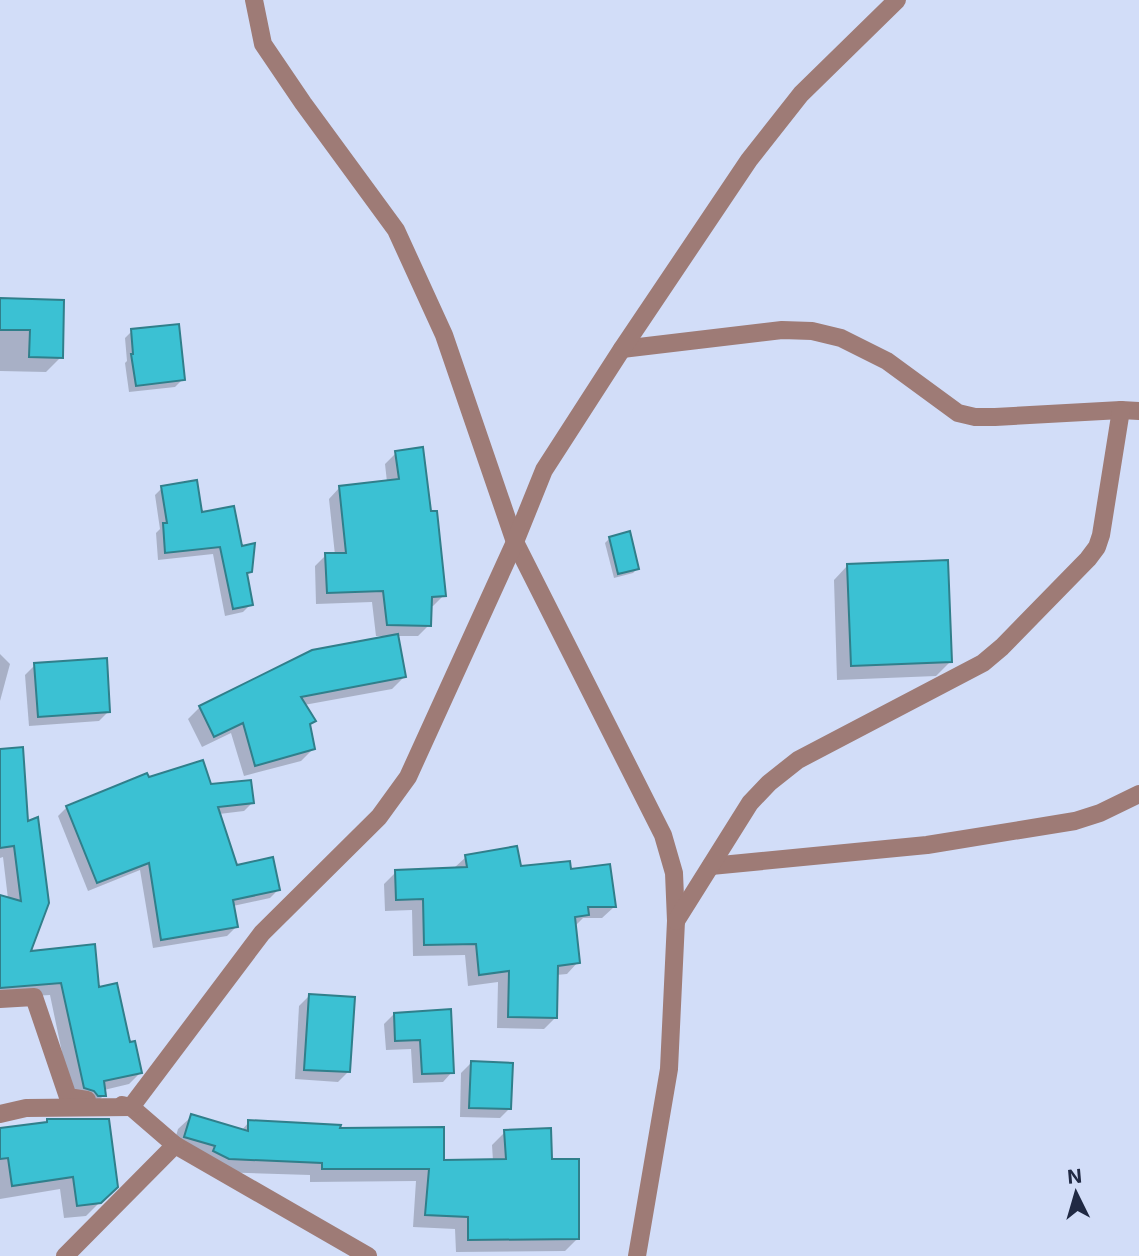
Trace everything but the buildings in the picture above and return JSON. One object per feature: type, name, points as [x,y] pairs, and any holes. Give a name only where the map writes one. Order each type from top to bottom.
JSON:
[{"type":"street","points":[[254,0],[263,44],[396,230],[444,335],[515,542],[663,835],[674,873],[676,920],[669,1069],[637,1256]]},
{"type":"street","points":[[131,1107],[262,933],[379,817],[408,777],[515,542],[544,470],[749,160],[801,93],[897,0]]},
{"type":"street","points":[[622,349],[782,330],[812,331],[841,338],[887,361],[958,414],[995,417],[1130,410],[1101,535],[1097,547],[1088,559],[1002,647],[982,663],[798,760],[769,783],[750,803],[676,920]]},
{"type":"street","points":[[711,866],[927,845],[1075,821],[1100,813],[1139,794]]},
{"type":"street","points":[[0,999],[34,997],[68,1097],[131,1107],[175,1145],[368,1256]]},
{"type":"street","points":[[0,1114],[26,1108],[131,1107]]},
{"type":"street","points":[[65,1256],[175,1145]]}]
